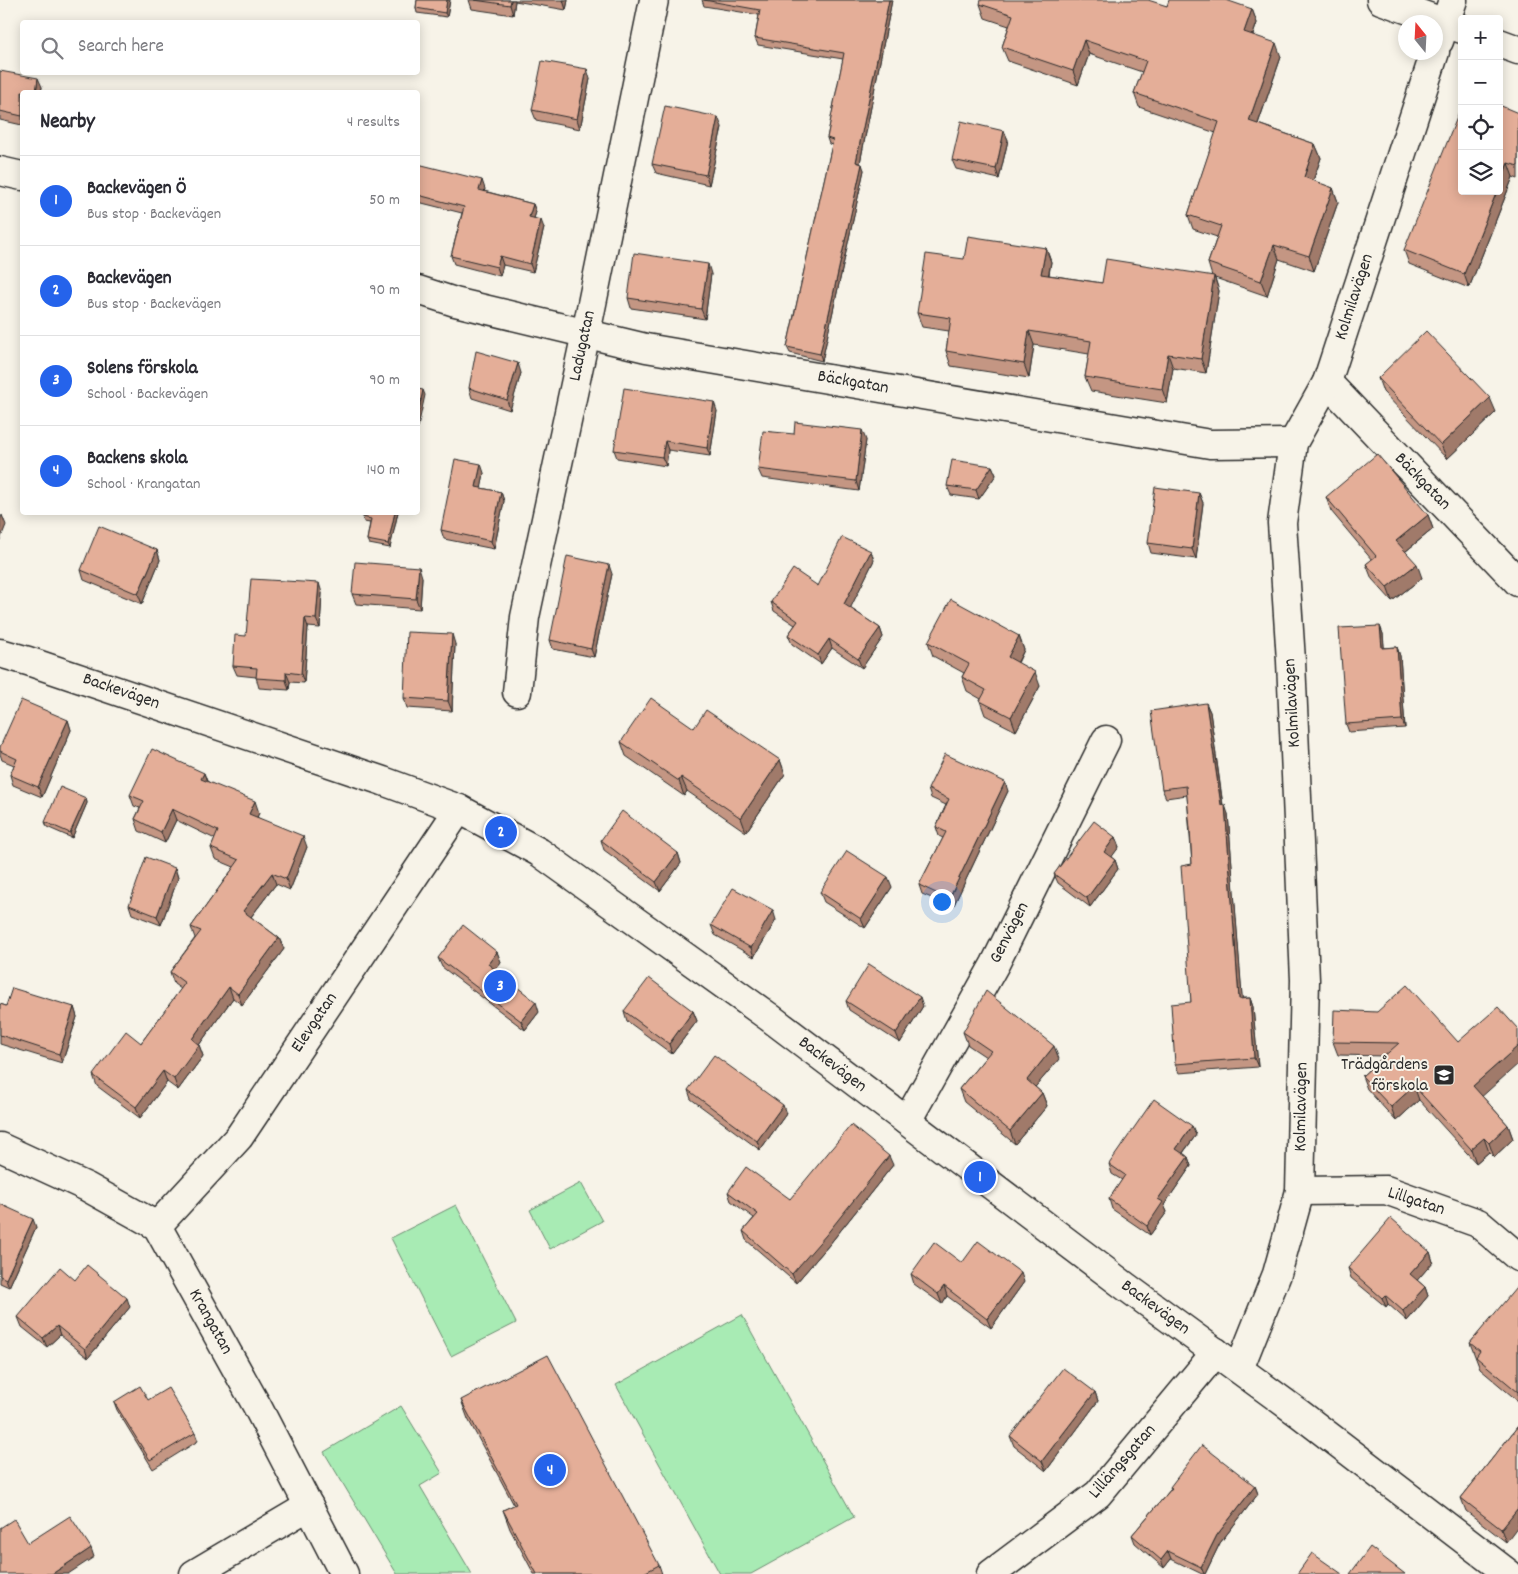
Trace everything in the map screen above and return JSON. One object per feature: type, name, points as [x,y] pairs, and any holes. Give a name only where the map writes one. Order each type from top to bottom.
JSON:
[{"type":"street","name":"Ladugatan","points":[[516,692],[525,618],[654,0]]},
{"type":"street","points":[[1381,0],[1453,17]]},
{"type":"street","name":"Kolmilavägen","points":[[1443,36],[1453,17]]},
{"type":"street","points":[[1503,44],[1518,50]]},
{"type":"street","name":"Kolmilavägen","points":[[1239,1369],[1277,1274],[1300,1191],[1305,980],[1291,661],[1282,523],[1293,443],[1327,382],[1432,60]]},
{"type":"street","points":[[0,171],[20,176]]},
{"type":"street","name":"Bäckgatan","points":[[420,291],[455,302],[646,348],[1210,444],[1293,443]]},
{"type":"street","name":"Bäckgatan","points":[[1327,382],[1518,582]]},
{"type":"street","name":"Backevägen","points":[[0,653],[383,780],[459,809],[539,852],[769,1017],[1509,1574]]},
{"type":"street","name":"Genvägen","points":[[907,1122],[995,964],[1106,740]]},
{"type":"street","name":"Elevgatan","points":[[157,1226],[239,1137],[459,809]]},
{"type":"street","points":[[0,1147],[87,1186],[157,1226]]},
{"type":"street","name":"Lillgatan","points":[[1300,1191],[1386,1190],[1478,1223],[1518,1257]]},
{"type":"street","name":"Krangatan","points":[[157,1226],[257,1406],[344,1574]]},
{"type":"street","name":"Lillängsgatan","points":[[991,1574],[1098,1494],[1216,1352]]},
{"type":"street","points":[[194,1574],[309,1506]]},
{"type":"green space","points":[[581,1183],[602,1221],[550,1249],[530,1210]]},
{"type":"green space","points":[[456,1205],[516,1323],[451,1356],[391,1238]]},
{"type":"green space","points":[[742,1315],[854,1517],[751,1574],[720,1574],[616,1385]]},
{"type":"green space","points":[[401,1406],[442,1473],[420,1486],[472,1574],[397,1574],[324,1452]]},
{"type":"building","points":[[417,0],[447,0],[445,13],[416,8]]},
{"type":"building","points":[[474,0],[511,0],[510,5]]},
{"type":"building","points":[[704,0],[889,0],[856,162],[862,164],[820,354],[787,347],[833,140],[827,138],[844,53],[755,38],[760,10]]},
{"type":"building","points":[[981,0],[1148,0],[1167,6],[1169,0],[1226,0],[1252,9],[1244,32],[1276,43],[1249,121],[1315,144],[1304,177],[1333,188],[1309,256],[1274,245],[1261,281],[1208,263],[1221,226],[1188,215],[1219,122],[1134,93],[1146,61],[1084,40],[1073,71],[1002,47],[1013,15],[980,4]]},
{"type":"building","points":[[542,61],[587,69],[577,119],[532,110]]},
{"type":"building","points":[[0,71],[38,78],[36,90],[20,90],[20,116],[0,111]]},
{"type":"building","points":[[665,106],[718,117],[706,175],[652,164]]},
{"type":"building","points":[[1503,107],[1518,113],[1518,166],[1508,163],[1503,175]]},
{"type":"building","points":[[1458,115],[1458,195],[1495,195],[1464,274],[1404,250]]},
{"type":"building","points":[[961,121],[1004,131],[996,169],[952,160]]},
{"type":"building","points":[[420,164],[482,180],[479,190],[533,204],[529,217],[541,220],[530,264],[500,256],[497,267],[451,256],[464,207],[420,196]]},
{"type":"building","points":[[968,236],[1046,248],[1041,274],[1102,283],[1106,259],[1214,276],[1201,359],[1168,354],[1162,389],[1085,377],[1091,341],[1029,331],[1024,364],[946,351],[951,318],[917,313],[926,254],[964,259]]},
{"type":"building","points":[[634,253],[708,264],[701,309],[628,298]]},
{"type":"building","points":[[1426,331],[1490,398],[1441,445],[1378,378]]},
{"type":"building","points":[[476,351],[518,363],[507,400],[469,388]]},
{"type":"building","points":[[624,388],[714,402],[707,448],[665,441],[662,457],[614,450]]},
{"type":"building","points":[[420,389],[423,390],[420,404]]},
{"type":"building","points":[[795,422],[862,430],[856,481],[758,469],[763,431],[794,434]]},
{"type":"building","points":[[1377,454],[1428,515],[1396,541],[1417,564],[1387,587],[1366,564],[1376,556],[1326,497]]},
{"type":"building","points":[[455,459],[481,464],[476,487],[501,492],[491,541],[441,530]]},
{"type":"building","points":[[952,460],[992,466],[976,490],[947,486]]},
{"type":"building","points":[[1155,487],[1199,493],[1192,549],[1148,543]]},
{"type":"building","points":[[363,515],[394,515],[388,544],[367,540],[371,519],[363,517]]},
{"type":"building","points":[[99,526],[157,550],[138,594],[81,570]]},
{"type":"building","points":[[842,537],[871,551],[844,604],[880,628],[858,659],[829,639],[818,655],[788,635],[798,621],[771,602],[793,569],[818,586]]},
{"type":"building","points":[[567,556],[609,565],[591,649],[550,640]]},
{"type":"building","points":[[355,562],[419,567],[416,599],[352,594]]},
{"type":"building","points":[[251,579],[319,583],[316,619],[305,618],[301,674],[286,672],[286,680],[256,678],[257,668],[233,666],[235,635],[246,636]]},
{"type":"building","points":[[951,599],[1019,636],[1008,657],[1035,672],[1011,717],[980,701],[986,690],[962,677],[969,664],[928,642]]},
{"type":"building","points":[[1380,626],[1382,648],[1397,647],[1402,720],[1346,724],[1339,628]]},
{"type":"building","points":[[407,632],[452,634],[448,701],[404,698]]},
{"type":"building","points":[[651,698],[694,728],[706,710],[780,760],[741,818],[681,777],[679,781],[621,742]]},
{"type":"building","points":[[21,700],[68,720],[38,787],[10,775],[17,759],[0,751],[0,747]]},
{"type":"building","points":[[1206,703],[1221,805],[1225,805],[1239,999],[1250,998],[1254,1058],[1175,1064],[1171,1004],[1191,1002],[1181,866],[1192,864],[1190,829],[1186,786],[1162,789],[1151,711]]},
{"type":"building","points":[[152,749],[204,773],[201,779],[255,801],[249,814],[303,836],[286,879],[272,873],[243,911],[279,938],[238,994],[229,987],[192,1039],[199,1045],[174,1079],[163,1071],[136,1107],[93,1075],[126,1031],[141,1043],[185,983],[170,972],[201,931],[191,927],[239,860],[211,848],[218,831],[172,809],[161,832],[135,819],[144,801],[130,795]]},
{"type":"building","points":[[945,754],[1005,782],[949,899],[919,885],[946,832],[936,827],[949,799],[928,789]]},
{"type":"building","points":[[60,787],[86,798],[70,833],[45,822]]},
{"type":"building","points":[[622,811],[678,853],[656,882],[601,840]]},
{"type":"building","points":[[1094,821],[1115,837],[1104,852],[1115,860],[1087,898],[1054,874]]},
{"type":"building","points":[[847,851],[888,877],[861,919],[820,892]]},
{"type":"building","points":[[146,857],[175,868],[157,916],[129,905]]},
{"type":"building","points":[[733,888],[773,910],[751,948],[711,925]]},
{"type":"building","points":[[463,925],[497,952],[488,964],[536,1002],[521,1021],[438,958]]},
{"type":"building","points":[[869,964],[920,997],[896,1033],[846,1001]]},
{"type":"building","points":[[649,978],[693,1011],[669,1044],[624,1011]]},
{"type":"building","name":"Trädgårdens förskola","points":[[1407,985],[1458,1042],[1498,1007],[1518,1029],[1518,1046],[1473,1086],[1508,1125],[1489,1143],[1484,1138],[1471,1149],[1414,1086],[1391,1107],[1362,1076],[1399,1043],[1333,1042],[1334,1010],[1377,1012]]},
{"type":"building","points":[[12,988],[74,1007],[59,1054],[0,1035],[0,1004],[6,1006]]},
{"type":"building","points":[[986,991],[1054,1046],[1027,1080],[1042,1093],[1010,1131],[959,1089],[991,1051],[963,1032]]},
{"type":"building","points":[[714,1055],[783,1105],[757,1141],[688,1090]]},
{"type":"building","points":[[1154,1099],[1192,1126],[1176,1149],[1188,1157],[1158,1199],[1163,1202],[1147,1226],[1109,1199],[1125,1175],[1109,1164]]},
{"type":"building","points":[[851,1125],[889,1156],[792,1274],[743,1231],[758,1214],[728,1192],[746,1167],[790,1199]]},
{"type":"building","points":[[0,1204],[33,1219],[6,1279],[0,1276]]},
{"type":"building","points":[[1391,1218],[1430,1252],[1410,1274],[1425,1287],[1403,1311],[1385,1295],[1382,1298],[1348,1268]]},
{"type":"building","points":[[978,1241],[1021,1273],[987,1319],[944,1286],[938,1294],[911,1274],[934,1242],[962,1263]]},
{"type":"building","points":[[87,1265],[127,1298],[85,1349],[57,1326],[43,1338],[18,1317],[60,1267],[75,1280]]},
{"type":"building","points":[[1516,1288],[1518,1289],[1518,1392],[1476,1357],[1480,1351],[1470,1343]]},
{"type":"building","points":[[548,1355],[659,1565],[642,1574],[537,1574],[503,1510],[516,1504],[461,1400]]},
{"type":"building","points":[[1063,1368],[1095,1392],[1042,1461],[1010,1436]]},
{"type":"building","points":[[140,1386],[148,1400],[168,1388],[195,1433],[150,1460],[114,1402]]},
{"type":"building","points":[[1518,1426],[1518,1508],[1501,1529],[1461,1498]]},
{"type":"building","points":[[1202,1445],[1255,1486],[1217,1535],[1201,1567],[1168,1551],[1161,1560],[1132,1535],[1172,1488],[1170,1487]]},
{"type":"building","points":[[70,1516],[91,1548],[52,1574],[0,1574],[0,1528],[14,1519],[28,1543]]},
{"type":"building","points":[[1370,1547],[1405,1574],[1350,1574]]},
{"type":"building","points":[[1312,1553],[1342,1574],[1297,1574]]},
{"type":"place","name":"Backevägen","points":[[501,832]]},
{"type":"place","name":"Solens förskola","points":[[500,986]]},
{"type":"place","name":"Trädgårdens förskola","points":[[1444,1075]]},
{"type":"place","name":"Backevägen Ö","points":[[980,1177]]},
{"type":"place","name":"Backens skola","points":[[550,1470]]}]
